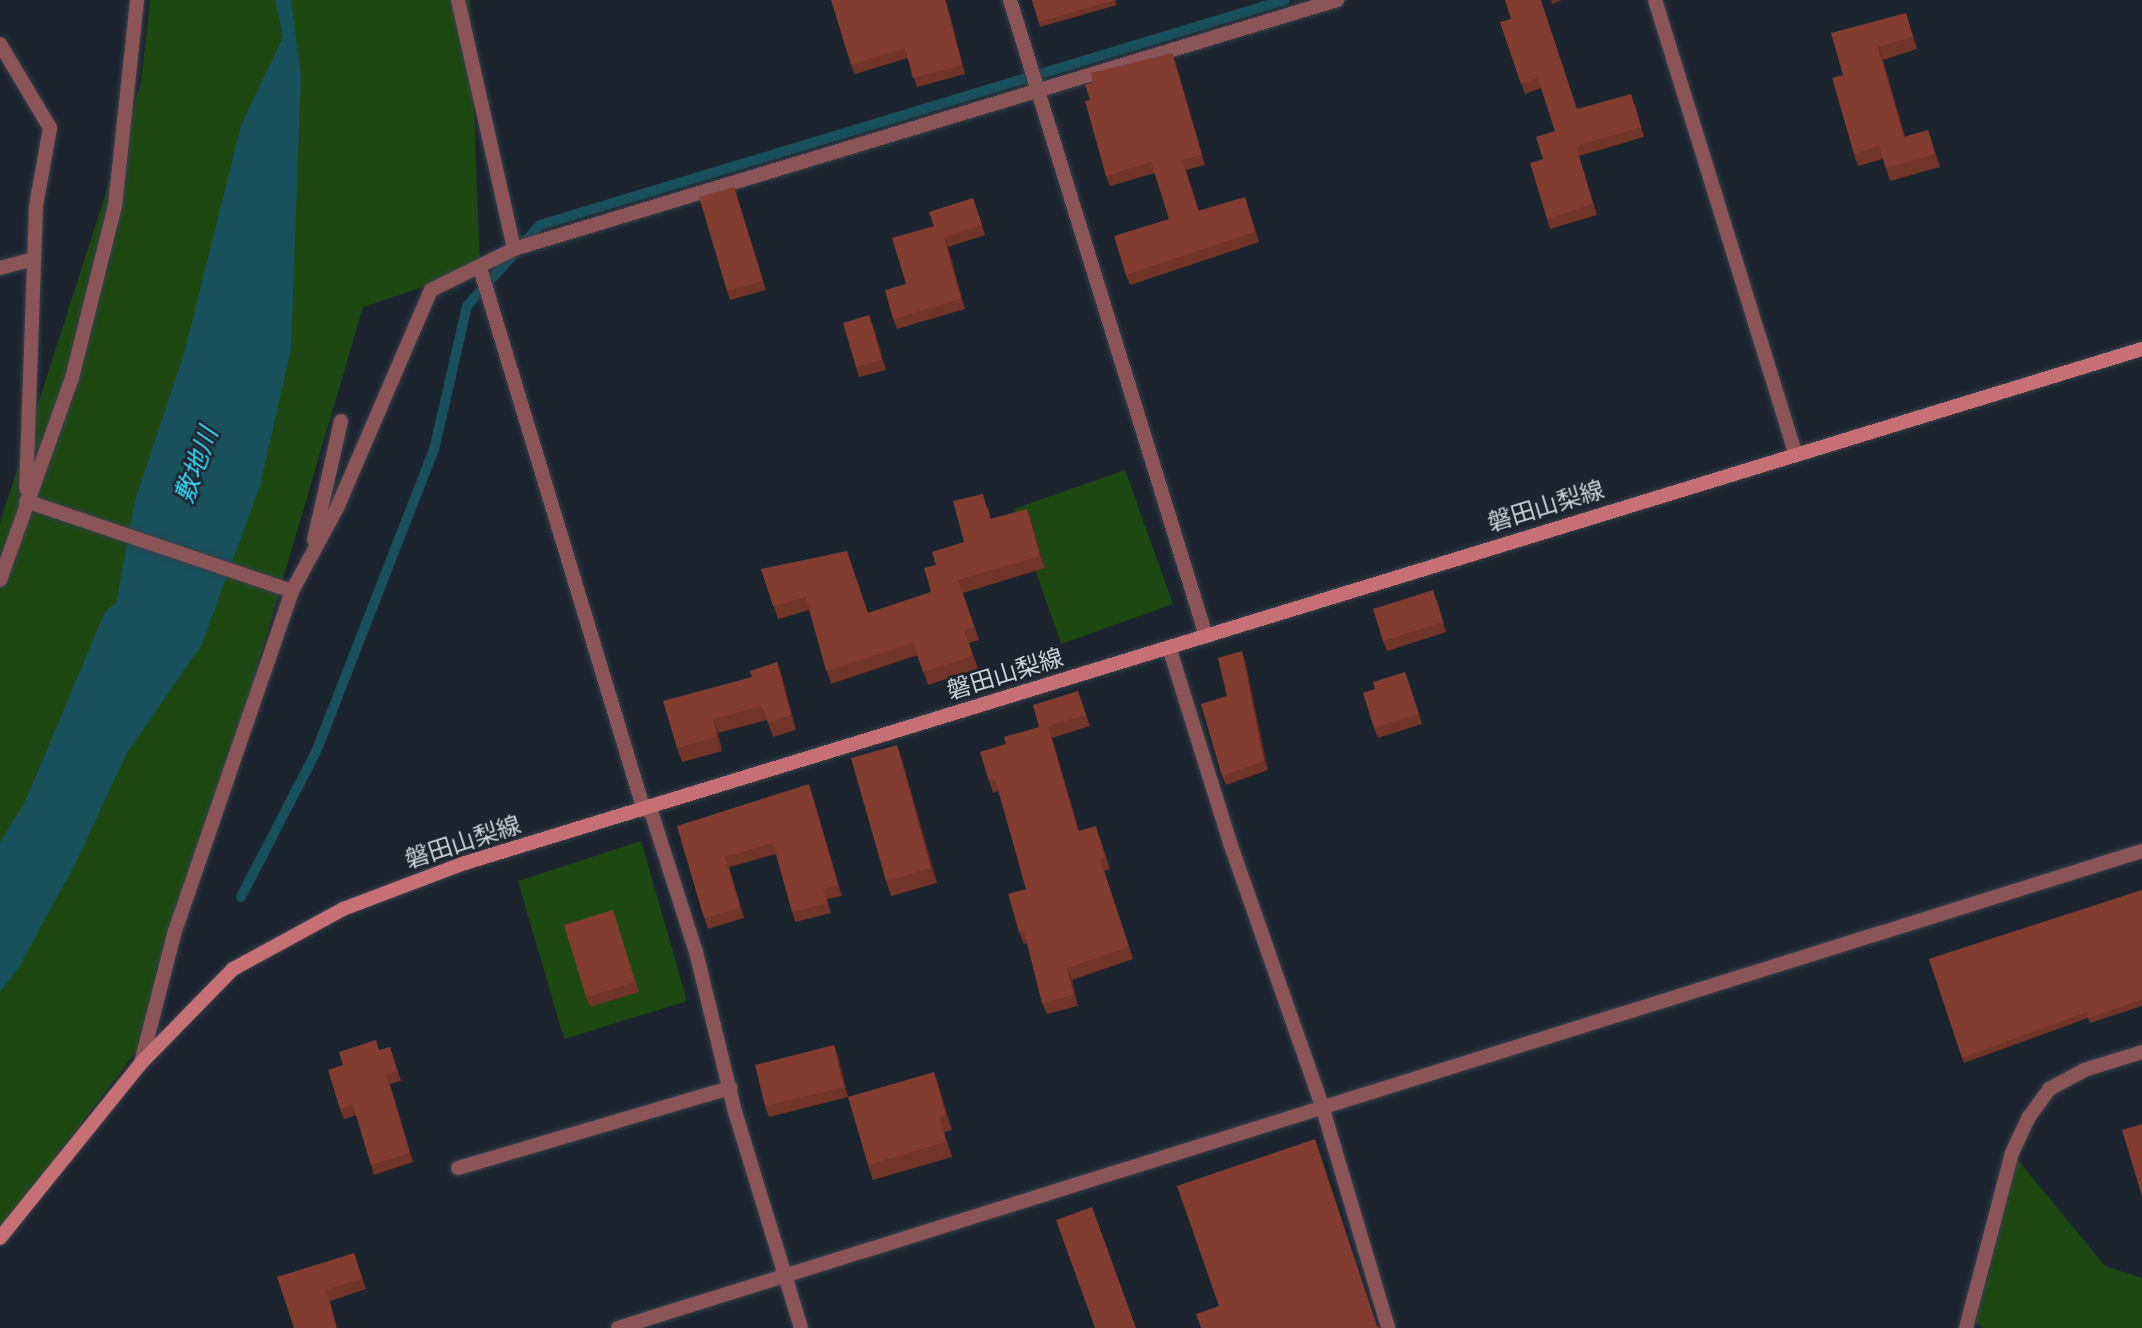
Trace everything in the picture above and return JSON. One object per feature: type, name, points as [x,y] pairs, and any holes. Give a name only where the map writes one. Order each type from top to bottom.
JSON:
[{"type":"main road","name":"磐田山梨線","points":[[0,1238],[141,1063],[233,969],[342,909],[465,863],[1795,453],[2142,349]]},
{"type":"street","points":[[0,580],[72,378],[115,206],[137,0]]},
{"type":"street","points":[[458,0],[514,249]]},
{"type":"street","points":[[1010,0],[1206,636]]},
{"type":"street","points":[[141,1063],[174,931],[292,592],[337,508],[431,290],[514,249],[1337,0]]},
{"type":"street","points":[[1656,0],[1795,453]]},
{"type":"street","points":[[0,44],[50,128],[36,206],[26,501]]},
{"type":"street","points":[[0,268],[34,259]]},
{"type":"street","points":[[480,268],[647,809],[696,952],[730,1088],[800,1328]]},
{"type":"street","points":[[310,558],[341,421]]},
{"type":"street","points":[[26,501],[49,512],[272,583],[292,592]]},
{"type":"street","points":[[1169,648],[1230,843],[1322,1106],[1388,1328]]},
{"type":"street","points":[[618,1328],[2142,851]]},
{"type":"street","points":[[1966,1328],[2012,1153],[2029,1117],[2049,1089],[2084,1070],[2142,1052]]},
{"type":"street","points":[[458,1168],[730,1088]]},
{"type":"green space","points":[[150,0],[470,0],[480,268],[363,307],[149,1034],[0,1231],[0,523],[141,83]]},
{"type":"green space","points":[[1125,470],[1173,604],[1061,644],[1014,509]]},
{"type":"green space","points":[[641,841],[687,1001],[564,1039],[518,881]]},
{"type":"green space","points":[[2012,1153],[2105,1266],[2142,1278],[2142,1328],[1984,1328],[1969,1319]]},
{"type":"water","points":[[275,0],[291,0],[301,75],[291,349],[260,486],[202,644],[127,753],[75,864],[18,969],[0,992],[0,896],[51,815],[98,703],[135,500],[185,350],[241,125],[283,37]]},
{"type":"building","points":[[831,0],[945,0],[962,65],[913,78],[905,48],[851,65]]},
{"type":"building","points":[[1032,0],[1115,0],[1039,22]]},
{"type":"building","points":[[1505,0],[1541,0],[1577,109],[1631,94],[1641,127],[1576,146],[1593,204],[1547,219],[1530,163],[1543,159],[1536,137],[1555,131],[1538,78],[1521,84],[1500,22],[1511,19]]},
{"type":"building","points":[[1906,13],[1913,37],[1878,47],[1904,137],[1928,130],[1935,154],[1886,168],[1879,146],[1854,154],[1832,78],[1843,75],[1831,33]]},
{"type":"building","points":[[1172,53],[1202,155],[1182,160],[1198,211],[1245,197],[1255,232],[1126,275],[1114,236],[1169,219],[1151,162],[1106,176],[1085,101],[1090,100],[1085,85],[1093,82],[1091,73]]},
{"type":"building","points":[[734,187],[763,281],[727,291],[699,197]]},
{"type":"building","points":[[973,198],[982,225],[944,237],[961,299],[893,319],[885,290],[906,284],[892,238],[934,226],[929,212]]},
{"type":"building","points":[[869,315],[882,360],[856,367],[843,323]]},
{"type":"building","points":[[983,494],[990,519],[1027,509],[1040,556],[958,580],[974,627],[964,631],[973,656],[923,672],[913,643],[826,671],[806,597],[773,606],[761,569],[847,551],[868,613],[931,592],[924,568],[936,565],[932,552],[964,542],[953,501]]},
{"type":"building","points":[[1433,590],[1443,622],[1383,641],[1373,609]]},
{"type":"building","points":[[1242,651],[1264,761],[1222,776],[1201,704],[1227,696],[1218,658]]},
{"type":"building","points":[[777,662],[791,715],[768,723],[762,706],[713,719],[717,737],[677,748],[663,701],[752,677],[750,671]]},
{"type":"building","points":[[1405,672],[1419,714],[1374,728],[1363,693],[1375,689],[1373,682]]},
{"type":"building","points":[[1078,691],[1086,715],[1048,726],[1078,831],[1096,826],[1105,857],[1100,859],[1129,947],[1067,968],[1074,995],[1042,1003],[1024,930],[1019,932],[1008,894],[1026,889],[995,779],[989,781],[980,752],[1006,744],[1004,737],[1039,727],[1033,705]]},
{"type":"building","points":[[897,745],[931,868],[886,881],[851,758]]},
{"type":"building","points":[[809,784],[838,885],[823,889],[827,903],[792,912],[773,843],[725,857],[740,908],[704,918],[677,826]]},
{"type":"building","points":[[2142,890],[2142,1000],[2088,1018],[2087,1012],[1962,1058],[1929,959]]},
{"type":"building","points":[[613,910],[635,982],[586,997],[564,925]]},
{"type":"building","points":[[376,1040],[379,1050],[390,1047],[397,1071],[386,1074],[410,1153],[371,1165],[353,1105],[340,1109],[328,1070],[343,1065],[339,1052]]},
{"type":"building","points":[[834,1045],[844,1087],[765,1106],[755,1065]]},
{"type":"building","points":[[934,1072],[946,1115],[939,1117],[946,1142],[868,1165],[848,1097]]},
{"type":"building","points":[[2142,1124],[2142,1196],[2122,1130]]},
{"type":"building","points":[[1315,1139],[1377,1326],[1380,1328],[1201,1328],[1196,1314],[1219,1306],[1177,1186]]},
{"type":"building","points":[[1092,1207],[1136,1328],[1095,1328],[1056,1220]]},
{"type":"building","points":[[354,1253],[362,1279],[326,1290],[336,1328],[294,1328],[277,1277]]},
{"type":"waterway","points":[[241,897],[316,752],[434,450],[467,306],[540,225],[1285,0]]},
{"type":"waterway","name":"敷地川","points":[[0,897],[51,815],[129,629]]},
{"type":"waterway","points":[[0,856],[18,869]]}]
